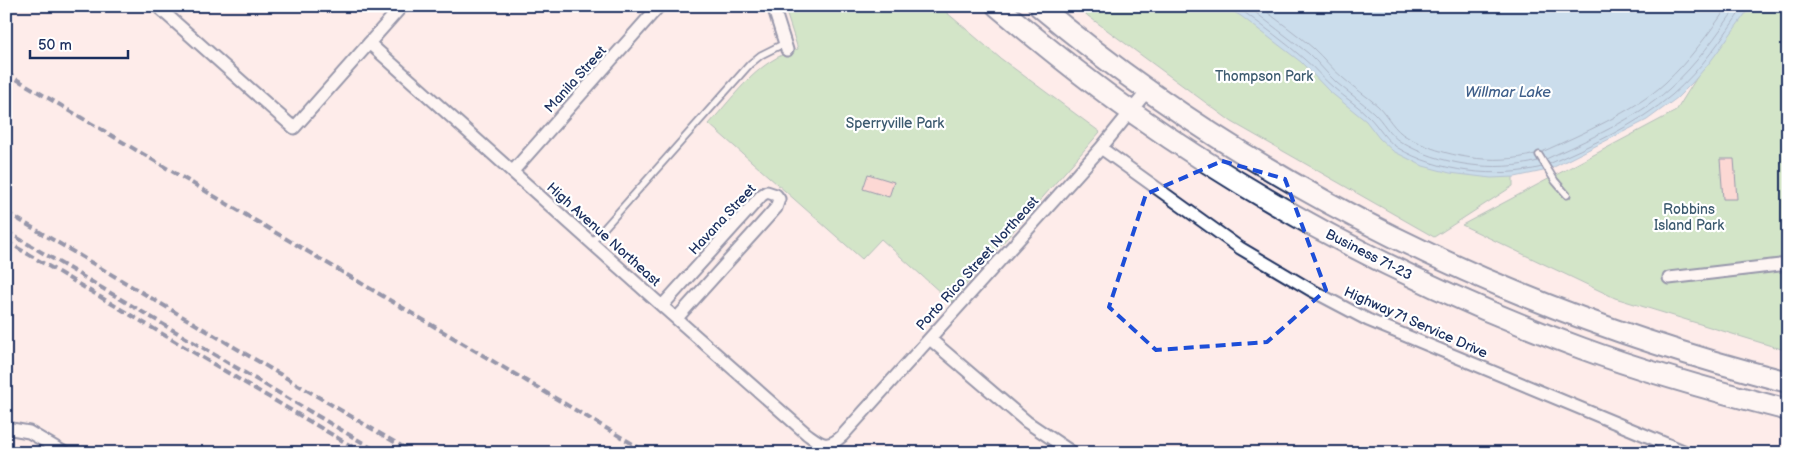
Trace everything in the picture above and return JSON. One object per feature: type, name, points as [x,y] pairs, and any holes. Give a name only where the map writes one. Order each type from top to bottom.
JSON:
[{"type":"highway","name":"Business 71-23","points":[[998,6],[1131,112],[1190,152],[1315,227],[1408,275],[1500,316],[1582,349],[1670,378],[1788,410]]},
{"type":"highway","name":"Business 71-23","points":[[1039,6],[1148,90],[1244,154],[1288,181],[1420,250],[1593,322],[1679,352],[1788,382]]},
{"type":"street","points":[[157,6],[294,128],[402,6]]},
{"type":"street","name":"Manila Street","points":[[512,171],[659,6]]},
{"type":"street","points":[[773,6],[786,47]]},
{"type":"street","name":"High Avenue Northeast","points":[[369,43],[662,306],[807,434],[821,444]]},
{"type":"street","name":"Porto Rico Street Northeast","points":[[821,444],[834,443],[842,436],[1100,148],[1148,90]]},
{"type":"street","name":"Highway 71 Service Drive","points":[[1100,148],[1240,248],[1311,290],[1368,320],[1688,453]]},
{"type":"street","name":"Havana Street","points":[[662,306],[762,195],[767,192],[776,195],[779,199],[776,208],[677,318]]},
{"type":"street","points":[[1669,278],[1788,264]]},
{"type":"street","points":[[930,339],[1027,422],[1073,453]]},
{"type":"street","points":[[6,428],[28,432],[65,453]]},
{"type":"lane","points":[[591,243],[750,64],[761,55],[786,47]]},
{"type":"lane","points":[[1539,155],[1555,181],[1567,195]]},
{"type":"highlighted area","points":[[1222,161],[1285,179],[1326,290],[1267,342],[1156,350],[1109,307],[1146,194]]},
{"type":"green space","name":"Sperryville Park","points":[[784,6],[939,6],[1000,58],[1100,132],[951,302],[881,239],[862,259],[709,124],[738,90],[759,70],[784,54],[798,49]]},
{"type":"green space","name":"Thompson Park","points":[[1077,6],[1248,6],[1513,162],[1513,186],[1434,237],[1232,122]]},
{"type":"green space","name":"Robbins Island Park","points":[[1741,6],[1788,6],[1788,351],[1615,298],[1462,225],[1676,111]]},
{"type":"water","name":"Willmar Lake","points":[[1223,6],[1751,6],[1710,62],[1692,83],[1677,98],[1647,120],[1548,170],[1515,177],[1491,178],[1450,173],[1423,166],[1393,151],[1379,138],[1366,121],[1329,91],[1301,62],[1241,16]]},
{"type":"building","points":[[1720,159],[1734,159],[1737,199],[1723,199]]},
{"type":"building","points":[[868,174],[894,182],[889,197],[863,189]]},
{"type":"railway","points":[[6,73],[648,453]]},
{"type":"railway","points":[[6,212],[413,453]]},
{"type":"railway","points":[[6,231],[380,453]]},
{"type":"railway","points":[[6,241],[363,453]]}]
